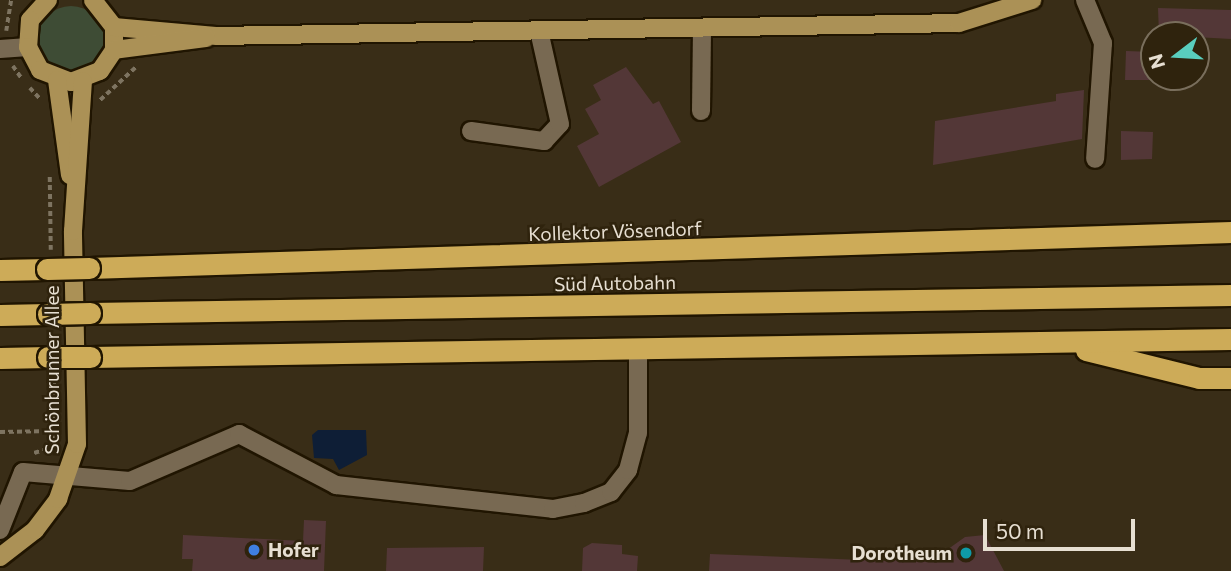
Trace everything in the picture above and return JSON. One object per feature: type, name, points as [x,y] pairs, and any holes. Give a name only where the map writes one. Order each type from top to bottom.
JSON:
[{"type":"highway","name":"Kollektor Vösendorf","points":[[0,270],[1231,232]]},
{"type":"highway","name":"Süd Autobahn","points":[[0,315],[1231,295]]},
{"type":"highway","points":[[0,358],[1231,340]]},
{"type":"highway","points":[[1056,342],[1199,378],[1231,378]]},
{"type":"main road","points":[[41,2],[28,47],[40,70],[57,80],[83,81],[100,71],[114,50],[114,27],[93,0]]},
{"type":"main road","points":[[114,27],[216,36],[959,23],[1032,0]]},
{"type":"main road","points":[[114,50],[216,36]]},
{"type":"main road","name":"Schönbrunner Allee","points":[[57,80],[74,196]]},
{"type":"main road","name":"Schönbrunner Allee","points":[[0,557],[35,530],[71,472],[77,444],[74,196],[83,81]]},
{"type":"street","points":[[1085,0],[1103,44],[1095,159]]},
{"type":"street","points":[[701,111],[702,29]]},
{"type":"street","points":[[471,131],[544,141],[560,124],[539,31]]},
{"type":"street","points":[[5,49],[28,47]]},
{"type":"street","points":[[0,530],[23,472],[71,472],[104,483],[130,481],[239,434],[336,485],[553,509],[584,503],[611,492],[628,470],[638,433],[638,348]]},
{"type":"path","points":[[5,49],[5,27],[10,0]]},
{"type":"path","points":[[0,432],[53,431]]},
{"type":"green space","points":[[71,6],[94,16],[104,39],[94,62],[71,72],[48,62],[38,39],[48,16]]},
{"type":"water","points":[[318,430],[366,430],[367,455],[339,470],[333,459],[314,458],[312,435]]},
{"type":"building","points":[[1158,8],[1231,10],[1231,39],[1210,38],[1210,21],[1158,21]]},
{"type":"building","points":[[1126,51],[1140,52],[1140,80],[1125,80]]},
{"type":"building","points":[[626,67],[653,104],[659,101],[681,142],[599,187],[577,146],[599,134],[585,109],[601,100],[593,85]]},
{"type":"building","points":[[1084,90],[1082,139],[933,165],[935,121],[1056,101],[1056,94]]},
{"type":"building","points":[[1121,131],[1153,132],[1152,159],[1121,160]]},
{"type":"building","name":"Hofer","points":[[304,520],[326,521],[324,571],[192,571],[193,559],[182,559],[183,535],[303,541]]},
{"type":"building","name":"Dorotheum","points":[[985,535],[1004,571],[709,571],[710,554],[888,561],[944,552],[965,537]]},
{"type":"building","points":[[592,543],[622,545],[622,554],[638,556],[637,571],[582,571],[583,548]]},
{"type":"building","points":[[484,547],[483,571],[386,571],[387,548]]},
{"type":"place","name":"Hofer","points":[[254,550]]},
{"type":"place","name":"Dorotheum","points":[[966,553]]}]
